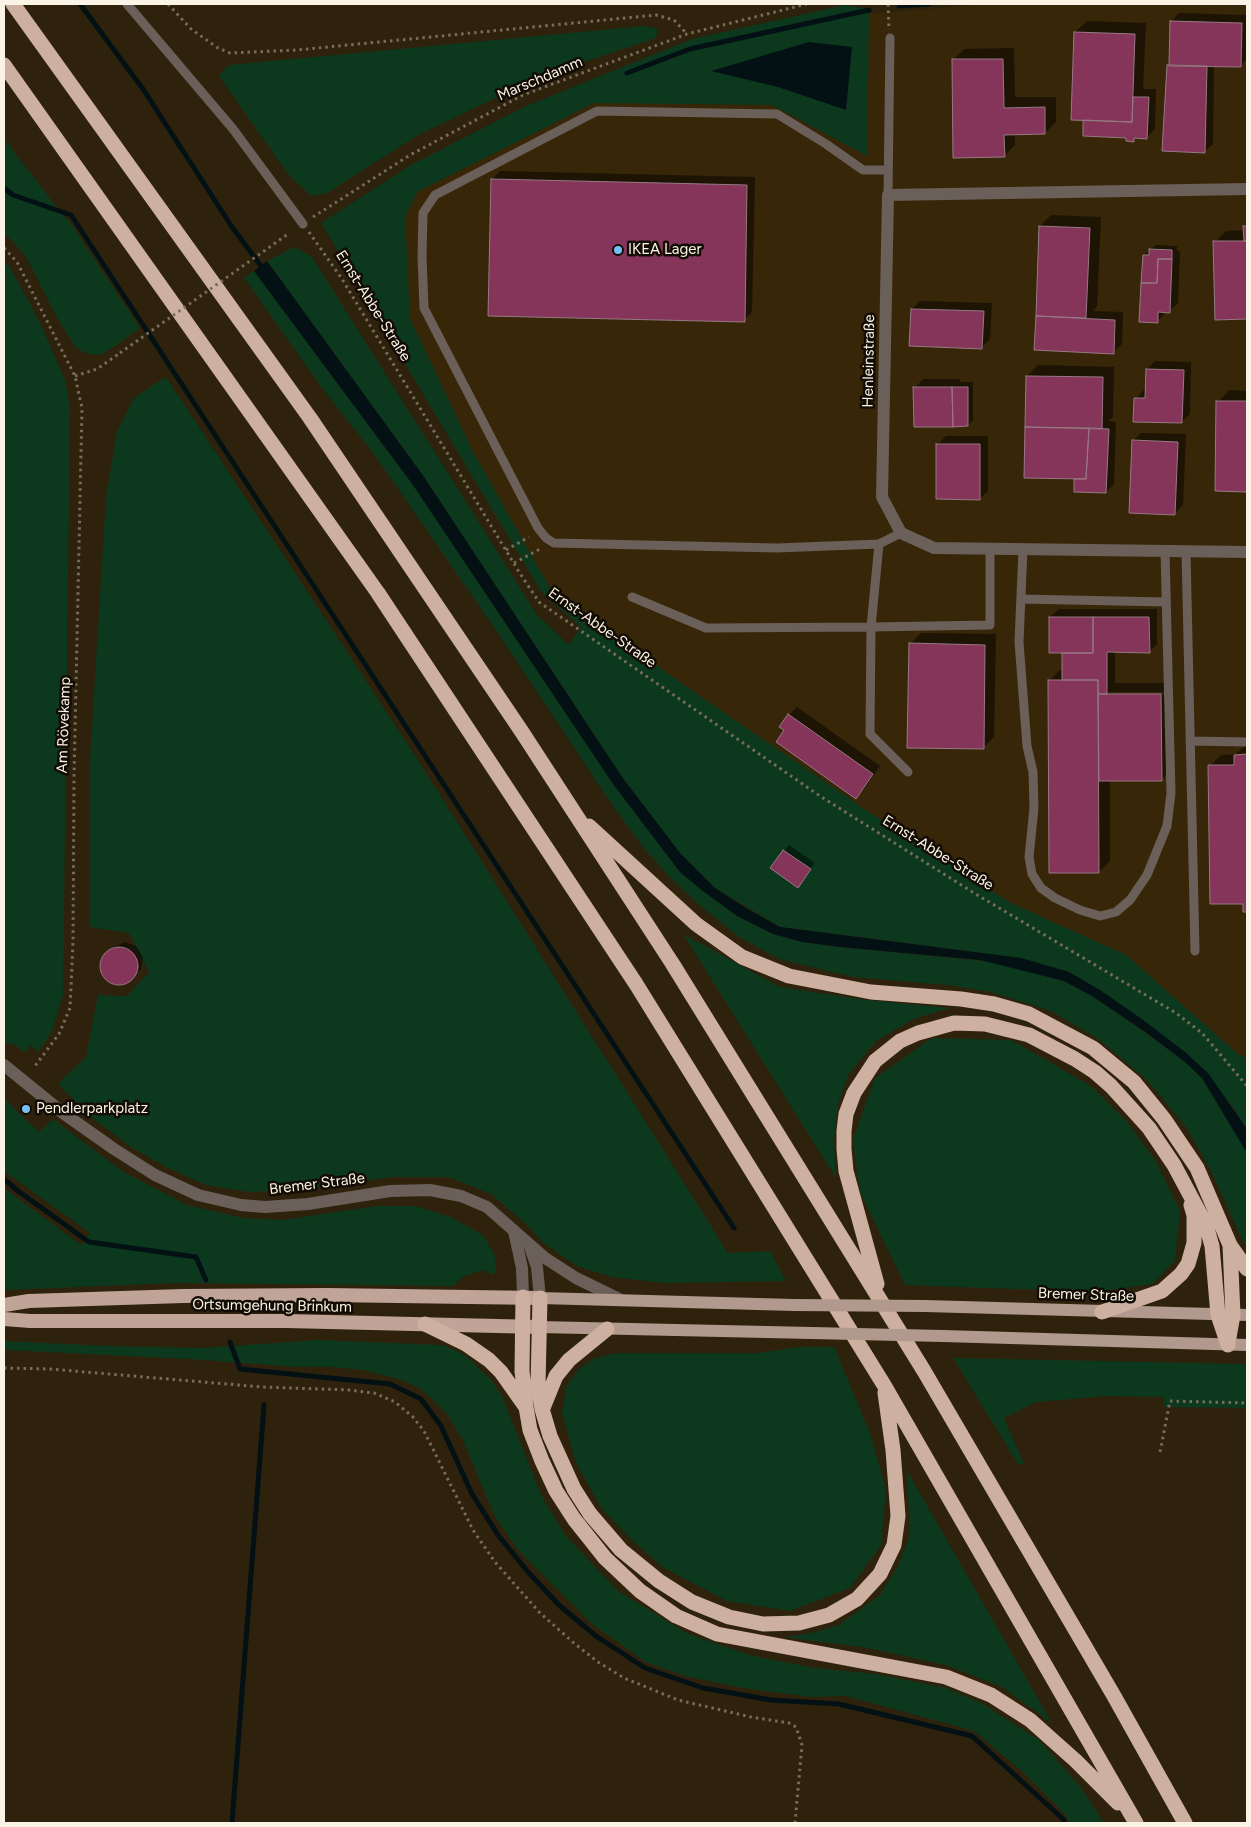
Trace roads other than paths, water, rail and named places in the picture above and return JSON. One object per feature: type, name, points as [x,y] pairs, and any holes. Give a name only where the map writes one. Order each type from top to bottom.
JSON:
[{"type":"highway","points":[[13,4],[310,418],[414,570],[672,963],[881,1300],[1099,1671],[1184,1823]]},
{"type":"highway","points":[[4,65],[384,602],[636,984],[884,1385],[1134,1820]]},
{"type":"highway","points":[[573,811],[696,924],[742,957],[789,976],[871,992],[961,999],[994,1004],[1028,1014],[1093,1048],[1134,1082],[1164,1119],[1197,1168],[1230,1245],[1247,1268]]},
{"type":"highway","points":[[881,1300],[846,1171],[844,1130],[846,1114],[854,1093],[866,1072],[886,1051],[918,1033],[954,1023],[985,1024],[1029,1035],[1055,1047],[1095,1072],[1128,1104],[1163,1147],[1197,1206],[1210,1236],[1218,1315],[1228,1345]]},
{"type":"highway","points":[[1102,1312],[1162,1292],[1181,1274],[1188,1264],[1192,1254],[1195,1231],[1194,1215],[1184,1184]]},
{"type":"highway","points":[[1228,1345],[1240,1315],[1230,1245]]},
{"type":"highway","name":"Ortsumgehung Brinkum","points":[[4,1305],[29,1301],[183,1296],[328,1295],[540,1298]]},
{"type":"highway","points":[[523,1297],[522,1371],[526,1407],[530,1430],[542,1461],[556,1491],[574,1519],[605,1558],[640,1591],[676,1616],[717,1634],[946,1677],[991,1695],[1030,1720],[1076,1761],[1134,1820]]},
{"type":"highway","points":[[540,1298],[538,1385],[542,1410],[560,1462],[574,1489],[590,1514],[621,1550],[659,1581],[692,1602],[729,1617],[763,1624],[799,1623],[829,1615],[857,1599],[880,1574],[894,1545],[898,1516],[894,1450],[884,1385]]},
{"type":"highway","name":"Ortsumgehung Brinkum","points":[[4,1319],[30,1321],[286,1321],[539,1327]]},
{"type":"highway","points":[[425,1324],[466,1344],[489,1360],[501,1372],[526,1407]]},
{"type":"highway","points":[[542,1410],[556,1376],[569,1360],[607,1329]]},
{"type":"main road","name":"Bremer Straße","points":[[540,1298],[1240,1315]]},
{"type":"main road","points":[[539,1327],[943,1336],[1247,1346]]},
{"type":"street","points":[[888,196],[1247,189]]},
{"type":"street","name":"Henleinstraße","points":[[888,196],[882,497],[901,533]]},
{"type":"street","points":[[901,533],[934,548],[1247,552]]},
{"type":"street","name":"Bremer Straße","points":[[4,1065],[63,1113],[114,1149],[155,1176],[198,1196],[241,1205],[291,1206],[390,1191],[430,1190],[461,1196],[480,1203],[499,1216],[544,1258],[576,1278],[619,1300]]},
{"type":"street","points":[[514,1231],[522,1268],[523,1297]]},
{"type":"street","name":"Bremer Straße","points":[[529,1244],[538,1267],[540,1298]]},
{"type":"lane","points":[[127,4],[234,129],[303,224]]},
{"type":"lane","points":[[888,196],[890,38]]},
{"type":"lane","points":[[888,170],[863,170],[826,144],[777,114],[597,111],[435,195],[423,213],[422,257],[424,308],[540,531],[546,538],[554,542],[777,548],[879,544],[901,533]]},
{"type":"lane","points":[[879,544],[871,627],[870,734],[908,772]]},
{"type":"lane","points":[[632,597],[706,628],[990,624],[990,548]]},
{"type":"lane","points":[[1023,549],[1019,642],[1027,746],[1033,772],[1034,808],[1029,857],[1032,874],[1041,888],[1055,898],[1080,910],[1100,916],[1116,912],[1130,900],[1147,875],[1167,826],[1171,793],[1165,551]]},
{"type":"lane","points":[[1186,552],[1195,952]]},
{"type":"lane","points":[[1021,599],[1166,602]]},
{"type":"lane","points":[[1190,741],[1247,742]]},
{"type":"waterway","points":[[80,4],[143,89],[232,227],[264,270]]},
{"type":"waterway","points":[[899,6],[929,4]]},
{"type":"waterway","points":[[627,73],[690,49],[869,10]]},
{"type":"waterway","points":[[4,188],[13,195],[71,215],[734,1228]]},
{"type":"waterway","points":[[4,1179],[89,1242],[196,1257],[206,1280]]},
{"type":"waterway","points":[[230,1342],[240,1369],[390,1384],[421,1399],[441,1426],[472,1494],[498,1535],[528,1572],[560,1606],[596,1636],[645,1668],[703,1688],[771,1700],[839,1704],[972,1736],[1063,1819],[1065,1823]]},
{"type":"waterway","points":[[232,1823],[264,1405]]},
{"type":"place","name":"IKEA Lager","points":[[618,250]]},
{"type":"place","name":"Pendlerparkplatz","points":[[26,1109]]}]
